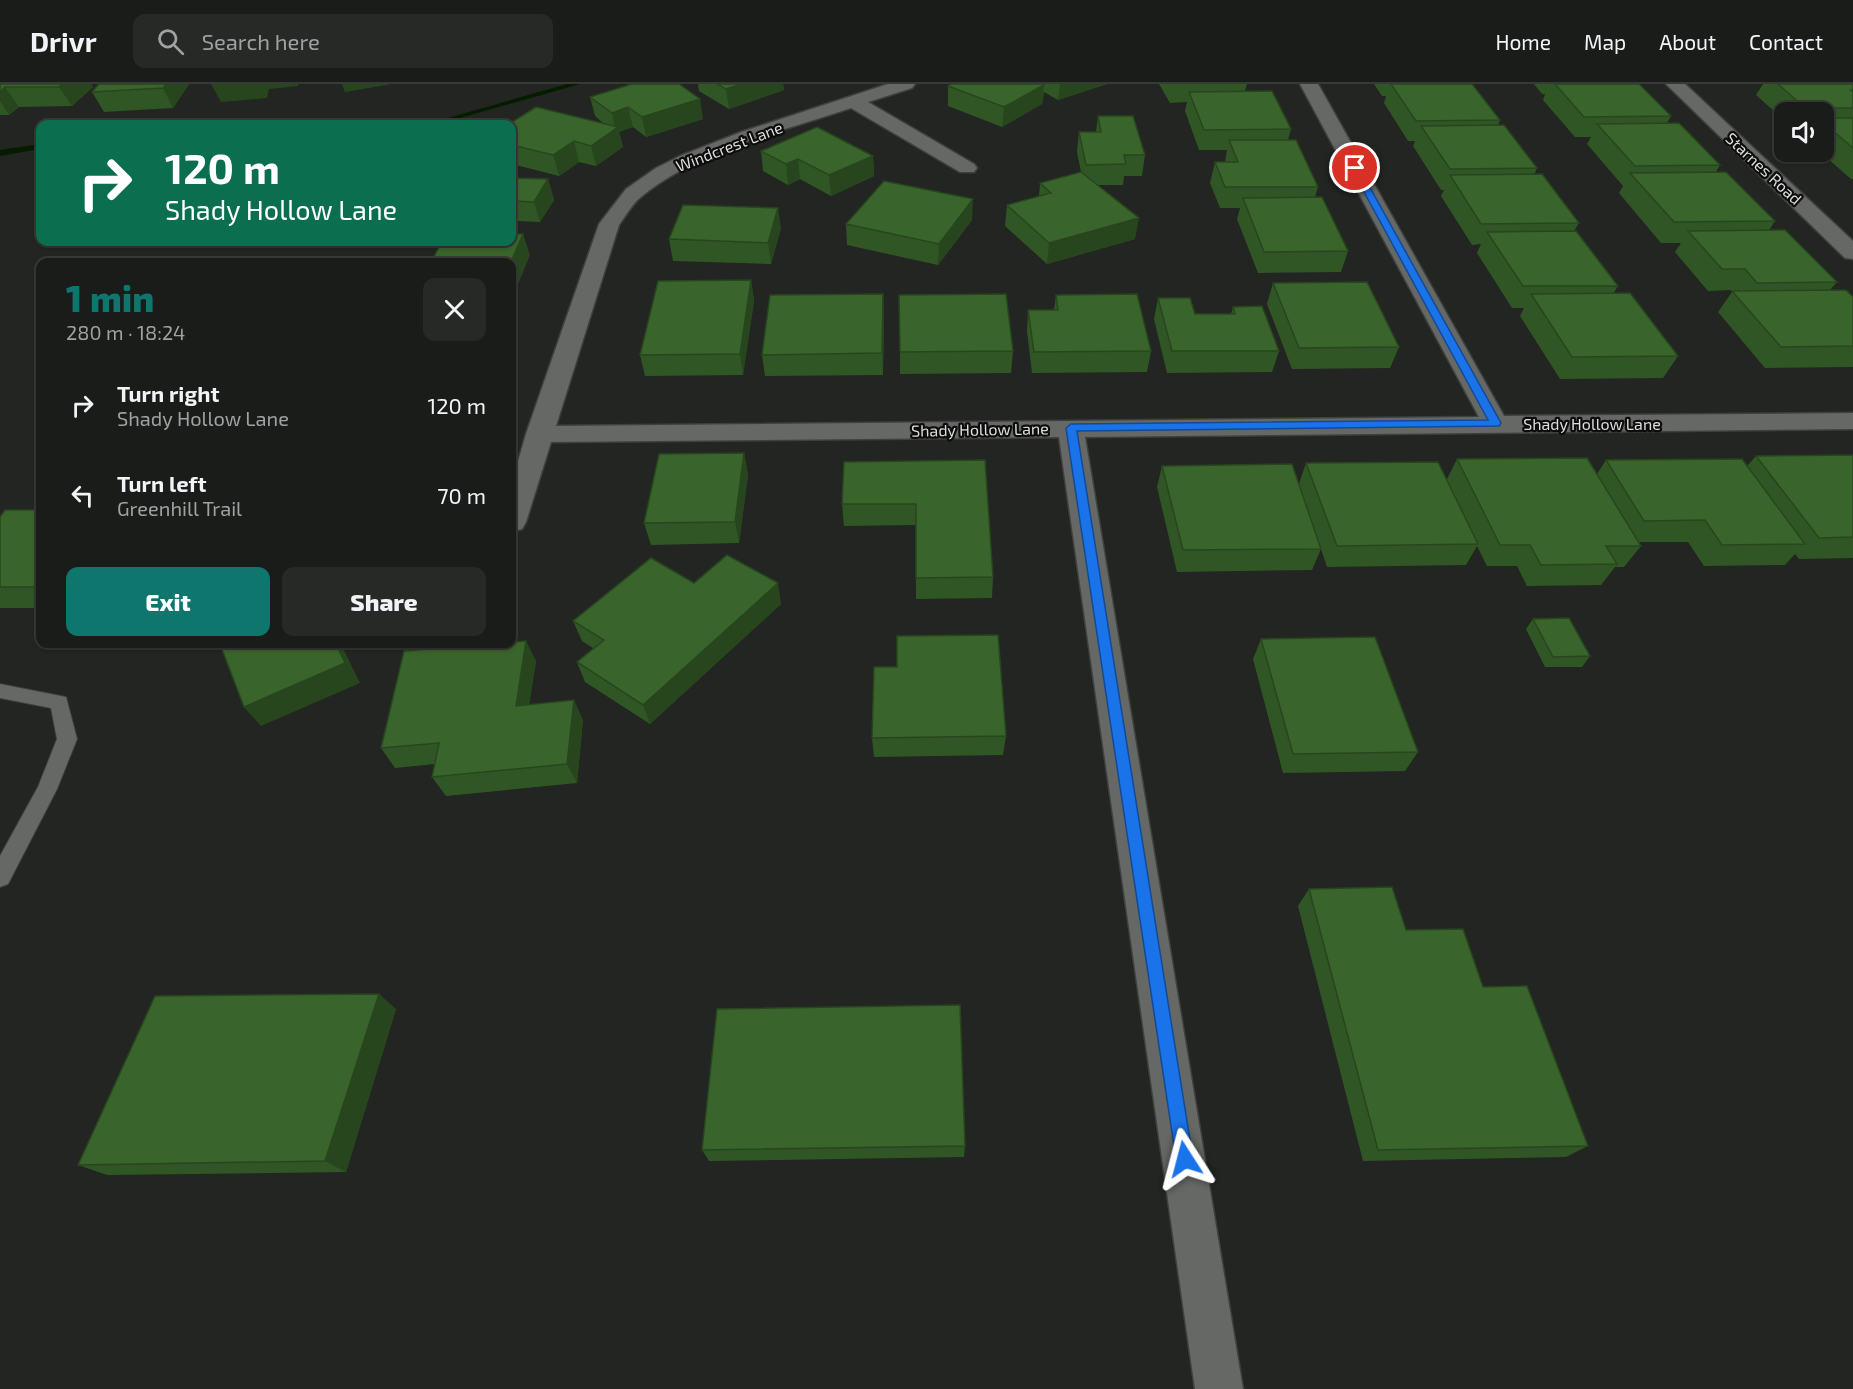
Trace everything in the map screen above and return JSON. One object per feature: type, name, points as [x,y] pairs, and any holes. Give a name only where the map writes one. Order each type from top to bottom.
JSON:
[{"type":"street","name":"Windcrest Lane","points":[[516,509],[609,224],[633,193],[663,172],[712,149],[906,84]]},
{"type":"street","points":[[1309,84],[1495,423]]},
{"type":"street","name":"Starnes Road","points":[[1675,84],[1853,253]]},
{"type":"street","points":[[854,102],[967,168]]},
{"type":"street","name":"Shady Hollow Lane","points":[[539,434],[1853,421]]},
{"type":"street","points":[[1071,428],[1219,1389]]},
{"type":"lane","points":[[0,691],[59,702],[66,739],[47,789],[0,877]]},
{"type":"building","points":[[0,84],[62,84],[59,87],[5,87],[0,92]]},
{"type":"building","points":[[99,84],[166,84],[163,88],[92,92]]},
{"type":"building","points":[[632,84],[679,84],[700,99],[642,117],[628,107],[612,113],[590,97]]},
{"type":"building","points":[[717,84],[741,84],[726,89]]},
{"type":"building","points":[[951,84],[1044,85],[1004,107],[948,86]]},
{"type":"building","points":[[1391,84],[1472,84],[1500,120],[1416,121]]},
{"type":"building","points":[[1555,84],[1639,84],[1671,116],[1584,117]]},
{"type":"building","points":[[1778,84],[1853,84],[1853,90],[1851,90],[1853,108],[1834,108],[1834,102],[1798,102]]},
{"type":"building","points":[[1272,91],[1291,129],[1204,130],[1189,92]]},
{"type":"building","points":[[536,107],[618,127],[591,146],[574,141],[553,155],[516,146],[515,120]]},
{"type":"building","points":[[1098,116],[1133,116],[1145,155],[1124,155],[1126,164],[1086,165],[1079,132],[1101,132]]},
{"type":"building","points":[[1834,118],[1853,118],[1853,148],[1834,132]]},
{"type":"building","points":[[1679,123],[1720,165],[1635,166],[1597,124]]},
{"type":"building","points":[[1504,125],[1537,168],[1450,169],[1421,126]]},
{"type":"building","points":[[817,127],[873,156],[829,175],[798,159],[786,164],[761,151]]},
{"type":"building","points":[[1229,140],[1296,140],[1318,187],[1225,187],[1215,162],[1238,162]]},
{"type":"building","points":[[1081,172],[1139,218],[1049,243],[1007,205],[1051,193],[1040,183]]},
{"type":"building","points":[[1726,172],[1775,221],[1674,222],[1630,173]]},
{"type":"building","points":[[1542,174],[1579,223],[1481,224],[1450,175]]},
{"type":"building","points":[[516,178],[548,179],[534,202],[516,201]]},
{"type":"building","points":[[884,181],[973,199],[939,244],[846,224]]},
{"type":"building","points":[[1322,197],[1348,251],[1264,252],[1243,198]]},
{"type":"building","points":[[683,205],[778,208],[768,243],[669,239]]},
{"type":"building","points":[[1785,230],[1837,282],[1757,283],[1745,269],[1722,269],[1688,231]]},
{"type":"building","points":[[1576,231],[1618,286],[1523,286],[1487,232]]},
{"type":"building","points":[[516,234],[523,234],[513,258],[433,258],[440,246],[516,246]]},
{"type":"building","points":[[751,280],[740,354],[640,355],[658,281]]},
{"type":"building","points":[[1367,282],[1399,347],[1299,348],[1273,283]]},
{"type":"building","points":[[1846,290],[1853,297],[1853,346],[1781,347],[1732,291]]},
{"type":"building","points":[[1630,293],[1678,356],[1572,357],[1531,294]]},
{"type":"building","points":[[883,294],[882,353],[762,355],[770,295]]},
{"type":"building","points":[[1006,294],[1013,351],[900,352],[899,295]]},
{"type":"building","points":[[1137,294],[1151,351],[1034,352],[1028,310],[1058,310],[1056,295]]},
{"type":"building","points":[[1158,298],[1190,298],[1195,314],[1235,314],[1233,307],[1262,306],[1279,351],[1172,351]]},
{"type":"building","points":[[744,453],[735,522],[644,523],[659,454]]},
{"type":"building","points":[[1853,455],[1853,537],[1819,538],[1756,456]]},
{"type":"building","points":[[1587,458],[1641,546],[1606,546],[1617,564],[1541,565],[1530,545],[1500,545],[1457,459]]},
{"type":"building","points":[[1742,459],[1805,544],[1722,545],[1705,520],[1644,521],[1606,460]]},
{"type":"building","points":[[985,460],[993,577],[916,578],[916,504],[842,504],[844,462]]},
{"type":"building","points":[[1438,462],[1478,544],[1337,546],[1306,463]]},
{"type":"building","points":[[1292,464],[1321,549],[1183,550],[1162,466]]},
{"type":"building","points":[[5,510],[36,510],[36,587],[0,587],[0,517]]},
{"type":"building","points":[[727,555],[778,583],[643,705],[577,662],[604,640],[573,621],[651,558],[694,583]]},
{"type":"building","points":[[1569,618],[1590,656],[1553,657],[1533,619]]},
{"type":"building","points":[[998,635],[1006,736],[872,738],[874,667],[897,667],[897,636]]},
{"type":"building","points":[[1375,637],[1418,752],[1293,754],[1261,639]]},
{"type":"building","points":[[526,641],[516,706],[574,700],[567,764],[432,777],[439,743],[381,748],[404,651],[443,648],[516,648],[516,642]]},
{"type":"building","points":[[222,648],[338,648],[345,663],[244,707]]},
{"type":"building","points":[[1392,887],[1406,930],[1463,929],[1483,987],[1527,986],[1588,1146],[1378,1150],[1309,889]]},
{"type":"building","points":[[379,994],[325,1161],[78,1165],[155,996]]},
{"type":"building","points":[[960,1005],[965,1146],[702,1150],[717,1009]]},
{"type":"waterway","points":[[446,120],[576,84]]},
{"type":"waterway","points":[[0,153],[36,148]]},
{"type":"route","points":[[1185,1159],[1071,428],[1495,423],[1355,168]]}]
